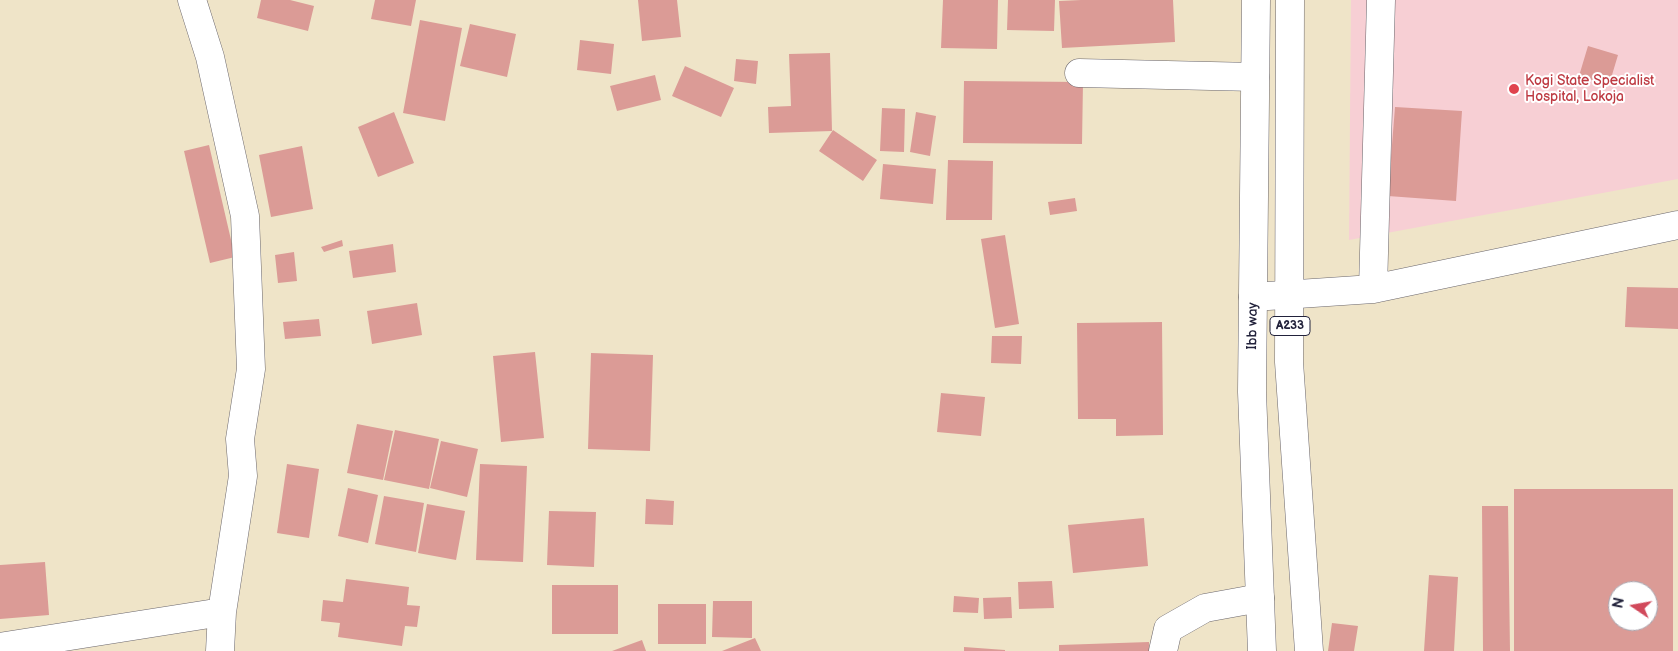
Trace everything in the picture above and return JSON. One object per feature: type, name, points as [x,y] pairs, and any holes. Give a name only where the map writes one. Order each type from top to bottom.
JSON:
[{"type":"main road","points":[[192,0],[210,57],[245,216],[251,369],[240,439],[243,476],[222,612],[220,651]]},
{"type":"main road","name":"Ibb way","points":[[1256,0],[1252,392],[1262,651]]},
{"type":"main road","name":"A233","points":[[1290,0],[1291,406],[1309,651]]},
{"type":"main road","points":[[1372,289],[1381,0]]},
{"type":"main road","points":[[1079,73],[1255,77]]},
{"type":"main road","points":[[1254,297],[1372,289],[1678,225]]},
{"type":"main road","points":[[1163,651],[1168,629],[1205,608],[1260,598]]},
{"type":"main road","points":[[0,647],[222,612]]},
{"type":"shaded area","name":"Kogi State Specialist Hospital, Lokoja","points":[[1351,0],[1678,0],[1678,179],[1349,240]]},
{"type":"building","points":[[261,0],[290,0],[314,6],[308,31],[257,18]]},
{"type":"building","points":[[375,0],[416,0],[411,26],[371,19]]},
{"type":"building","points":[[638,0],[677,0],[681,37],[642,41]]},
{"type":"building","points":[[943,0],[998,0],[997,49],[941,48]]},
{"type":"building","points":[[1008,0],[1055,0],[1054,31],[1007,30]]},
{"type":"building","points":[[1173,0],[1175,42],[1062,48],[1059,1]]},
{"type":"building","points":[[420,20],[462,28],[445,121],[403,113]]},
{"type":"building","points":[[470,24],[516,34],[507,77],[460,66]]},
{"type":"building","points":[[580,40],[614,44],[611,74],[577,70]]},
{"type":"building","points":[[1588,46],[1618,55],[1609,85],[1579,76]]},
{"type":"building","points":[[830,53],[832,131],[769,133],[768,107],[791,106],[789,54]]},
{"type":"building","points":[[736,59],[758,61],[756,84],[734,81]]},
{"type":"building","points":[[685,66],[734,88],[721,117],[672,96]]},
{"type":"building","points":[[655,75],[661,100],[617,111],[610,86]]},
{"type":"building","points":[[964,81],[1083,82],[1082,144],[963,143]]},
{"type":"building","points":[[1395,107],[1462,111],[1456,201],[1388,196]]},
{"type":"building","points":[[882,108],[905,109],[904,152],[880,151]]},
{"type":"building","points":[[394,112],[414,163],[378,177],[358,127]]},
{"type":"building","points":[[916,112],[936,116],[930,156],[910,152]]},
{"type":"building","points":[[833,130],[877,160],[863,181],[819,151]]},
{"type":"building","points":[[209,145],[235,257],[210,263],[184,151]]},
{"type":"building","points":[[302,146],[313,209],[271,217],[259,155]]},
{"type":"building","points":[[948,160],[993,161],[992,220],[946,220]]},
{"type":"building","points":[[883,164],[936,169],[933,204],[880,199]]},
{"type":"building","points":[[1075,198],[1077,211],[1050,215],[1048,202]]},
{"type":"building","points":[[1005,235],[1019,324],[995,328],[981,239]]},
{"type":"building","points":[[342,240],[343,246],[324,252],[321,247]]},
{"type":"building","points":[[393,244],[396,272],[353,278],[349,251]]},
{"type":"building","points":[[294,252],[297,281],[278,283],[275,255]]},
{"type":"building","points":[[1627,287],[1678,288],[1678,329],[1625,327]]},
{"type":"building","points":[[417,303],[422,335],[372,344],[367,311]]},
{"type":"building","points":[[319,319],[321,336],[285,339],[283,322]]},
{"type":"building","points":[[1162,322],[1163,435],[1116,436],[1116,419],[1078,419],[1077,323]]},
{"type":"building","points":[[992,336],[1022,336],[1021,364],[991,363]]},
{"type":"building","points":[[535,352],[544,438],[501,442],[493,356]]},
{"type":"building","points":[[591,353],[653,355],[650,451],[588,449]]},
{"type":"building","points":[[941,393],[985,397],[981,436],[937,432]]},
{"type":"building","points":[[357,424],[393,431],[383,480],[347,473]]},
{"type":"building","points":[[395,430],[439,439],[429,489],[384,480]]},
{"type":"building","points":[[441,441],[478,449],[467,497],[430,488]]},
{"type":"building","points":[[287,464],[319,469],[309,538],[277,533]]},
{"type":"building","points":[[480,464],[527,466],[523,562],[476,560]]},
{"type":"building","points":[[348,488],[378,495],[368,543],[338,536]]},
{"type":"building","points":[[1514,489],[1673,489],[1673,651],[1514,651]]},
{"type":"building","points":[[384,496],[424,503],[416,552],[375,544]]},
{"type":"building","points":[[646,499],[674,501],[673,525],[645,524]]},
{"type":"building","points":[[427,504],[465,511],[456,560],[418,553]]},
{"type":"building","points":[[1482,506],[1508,506],[1510,651],[1483,651]]},
{"type":"building","points":[[549,511],[596,512],[594,567],[547,565]]},
{"type":"building","points":[[1144,518],[1148,566],[1073,573],[1068,525]]},
{"type":"building","points":[[45,562],[49,615],[0,619],[0,565]]},
{"type":"building","points":[[1429,575],[1458,577],[1454,651],[1424,651]]},
{"type":"building","points":[[346,579],[409,587],[407,605],[420,606],[417,627],[405,626],[402,646],[338,637],[340,623],[321,621],[323,600],[343,602]]},
{"type":"building","points":[[1052,581],[1054,608],[1019,609],[1018,582]]},
{"type":"building","points":[[552,585],[618,585],[618,634],[552,634]]},
{"type":"building","points":[[954,596],[979,598],[978,613],[953,612]]},
{"type":"building","points":[[1011,597],[1012,618],[984,619],[983,598]]},
{"type":"building","points":[[713,601],[752,601],[752,638],[712,637]]},
{"type":"building","points":[[658,604],[706,604],[706,644],[658,644]]},
{"type":"building","points":[[1332,623],[1358,626],[1354,651],[1328,651]]},
{"type":"building","points":[[755,638],[761,651],[722,651]]},
{"type":"building","points":[[642,640],[646,651],[612,651]]},
{"type":"building","points":[[1149,642],[1149,651],[1059,651],[1059,645]]},
{"type":"building","points":[[964,647],[1005,650],[1005,651],[964,651]]},
{"type":"place","name":"Kogi State Specialist Hospital, Lokoja","points":[[1514,89]]}]
